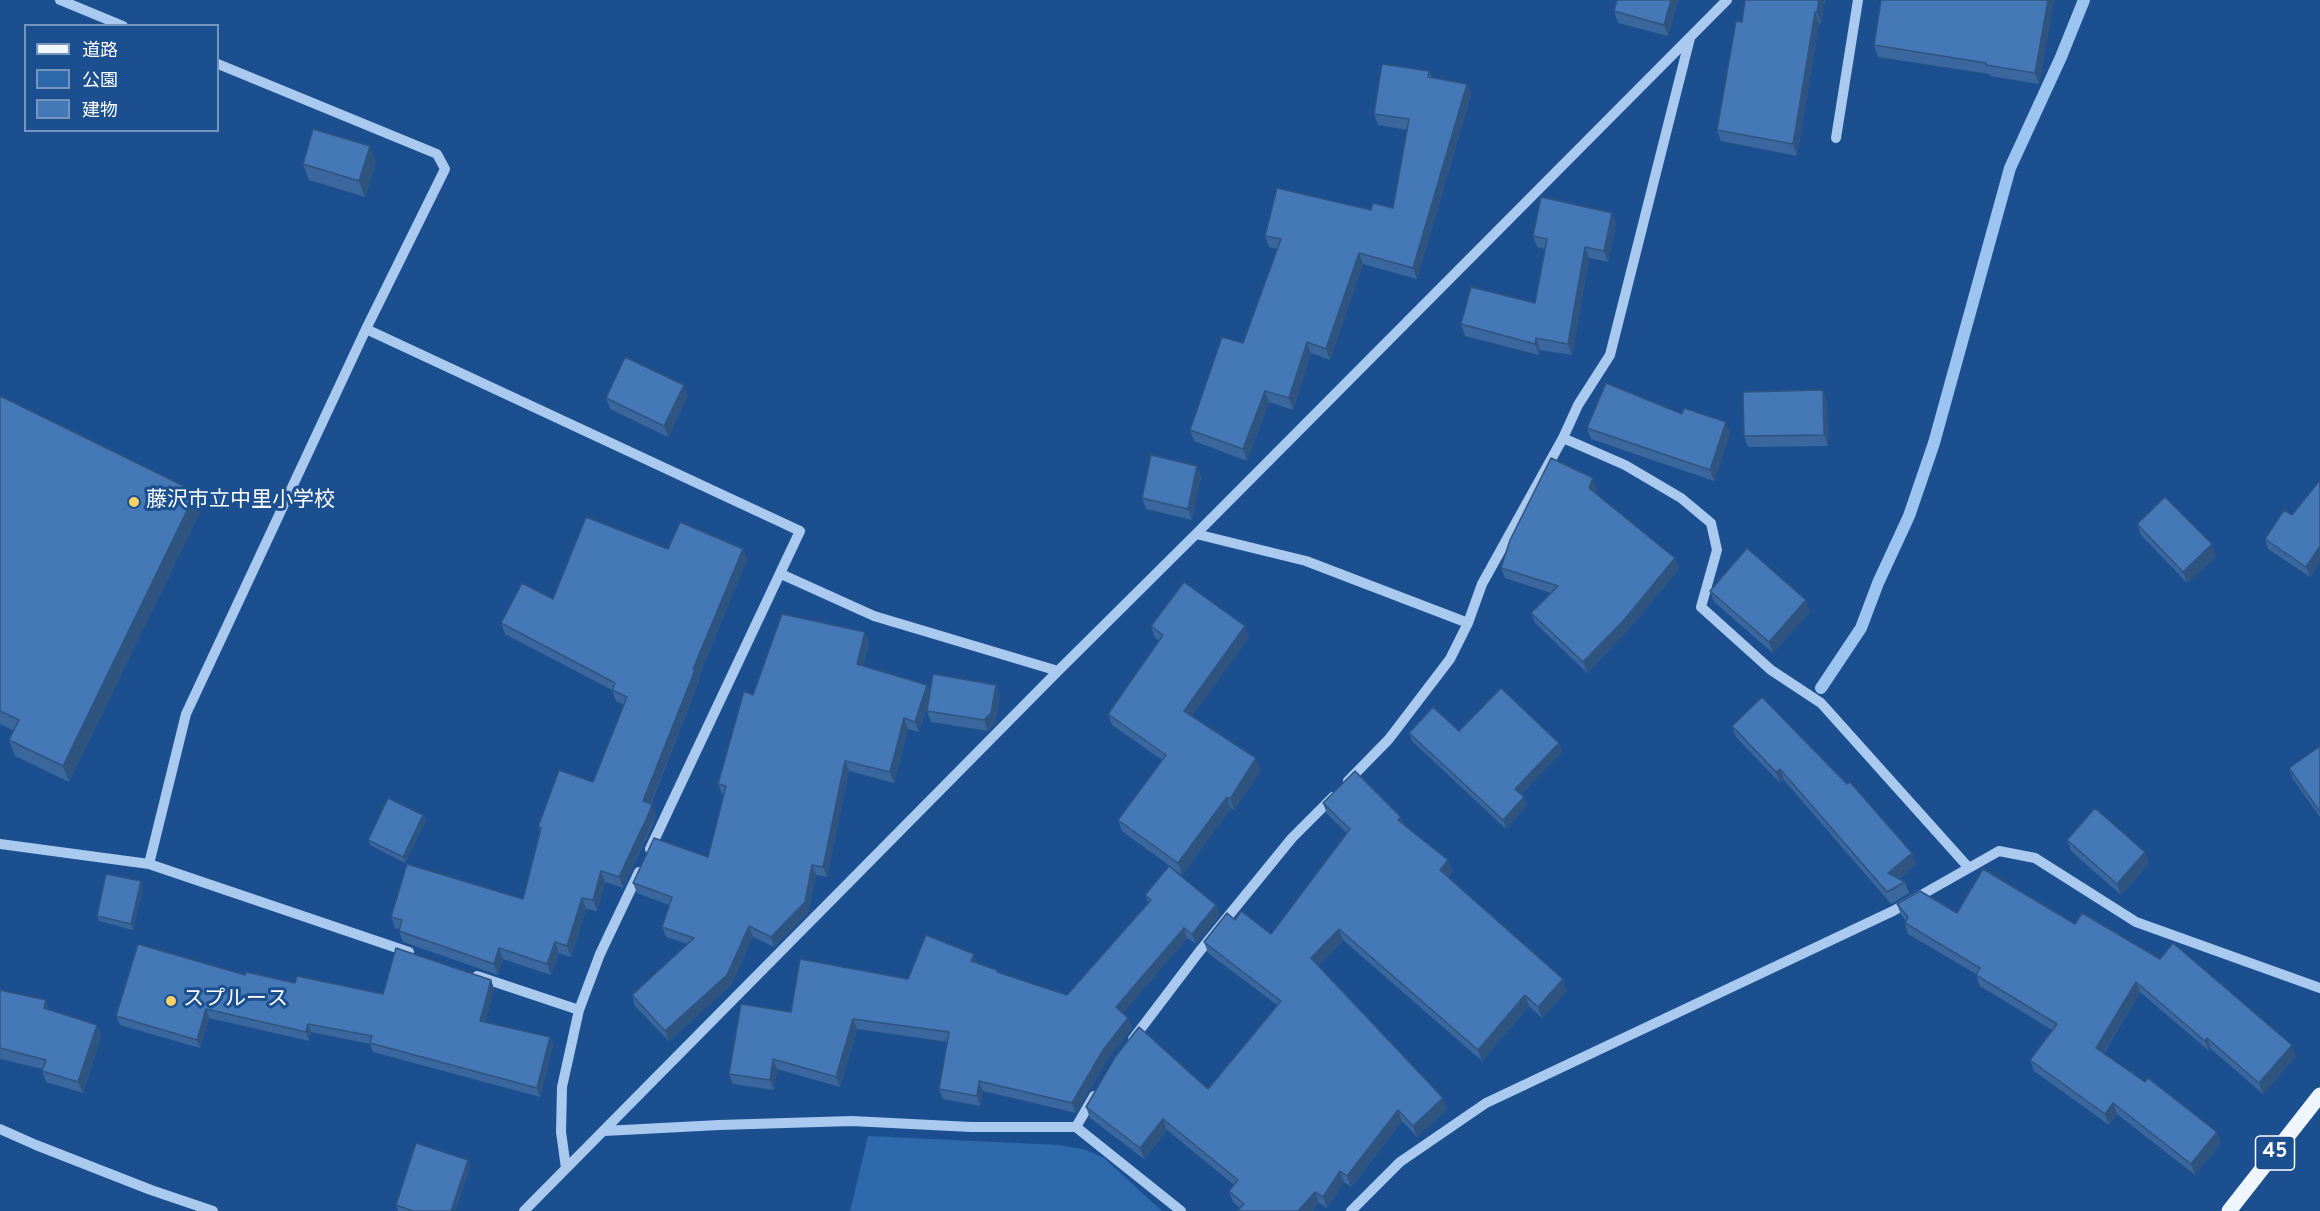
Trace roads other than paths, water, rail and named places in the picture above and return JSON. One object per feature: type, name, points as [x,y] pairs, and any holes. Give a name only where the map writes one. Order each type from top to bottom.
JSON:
[{"type":"main road","name":"45","points":[[2229,1211],[2320,1095]]},
{"type":"street","points":[[60,0],[118,24]]},
{"type":"street","points":[[524,1211],[1058,670],[1727,0]]},
{"type":"street","points":[[1836,138],[1858,0]]},
{"type":"street","points":[[1127,1045],[1292,838],[1389,739],[1450,659],[1468,623],[1482,584],[1563,438],[1578,405],[1610,355],[1690,37]]},
{"type":"street","points":[[148,864],[186,714],[366,330],[445,169],[437,154],[219,64]]},
{"type":"street","points":[[366,330],[800,531],[647,856]]},
{"type":"street","points":[[1563,438],[1625,465],[1681,498],[1711,523],[1717,550],[1701,607],[1771,670],[1821,703],[1969,868]]},
{"type":"street","points":[[1196,534],[1306,561],[1468,623]]},
{"type":"street","points":[[781,574],[874,616],[1058,670]]},
{"type":"street","points":[[0,844],[148,864],[421,956]]},
{"type":"street","points":[[1351,1211],[1400,1162],[1486,1103],[1893,911],[1999,851],[2035,858],[2136,922],[2320,988]]},
{"type":"street","points":[[566,1168],[561,1132],[562,1087],[579,1010],[600,954],[642,867]]},
{"type":"street","points":[[466,972],[579,1010]]},
{"type":"street","points":[[1076,1127],[1102,1082]]},
{"type":"street","points":[[604,1131],[852,1121],[971,1127],[1076,1127],[1181,1211]]},
{"type":"street","points":[[0,1129],[152,1190],[213,1211]]},
{"type":"waterway","points":[[1821,688],[1861,628],[1878,583],[1909,516],[1934,443],[2010,168],[2061,57],[2084,0]]},
{"type":"place","name":"藤沢市立中里小学校","points":[[134,502]]},
{"type":"place","name":"スプルース","points":[[171,1001]]}]
